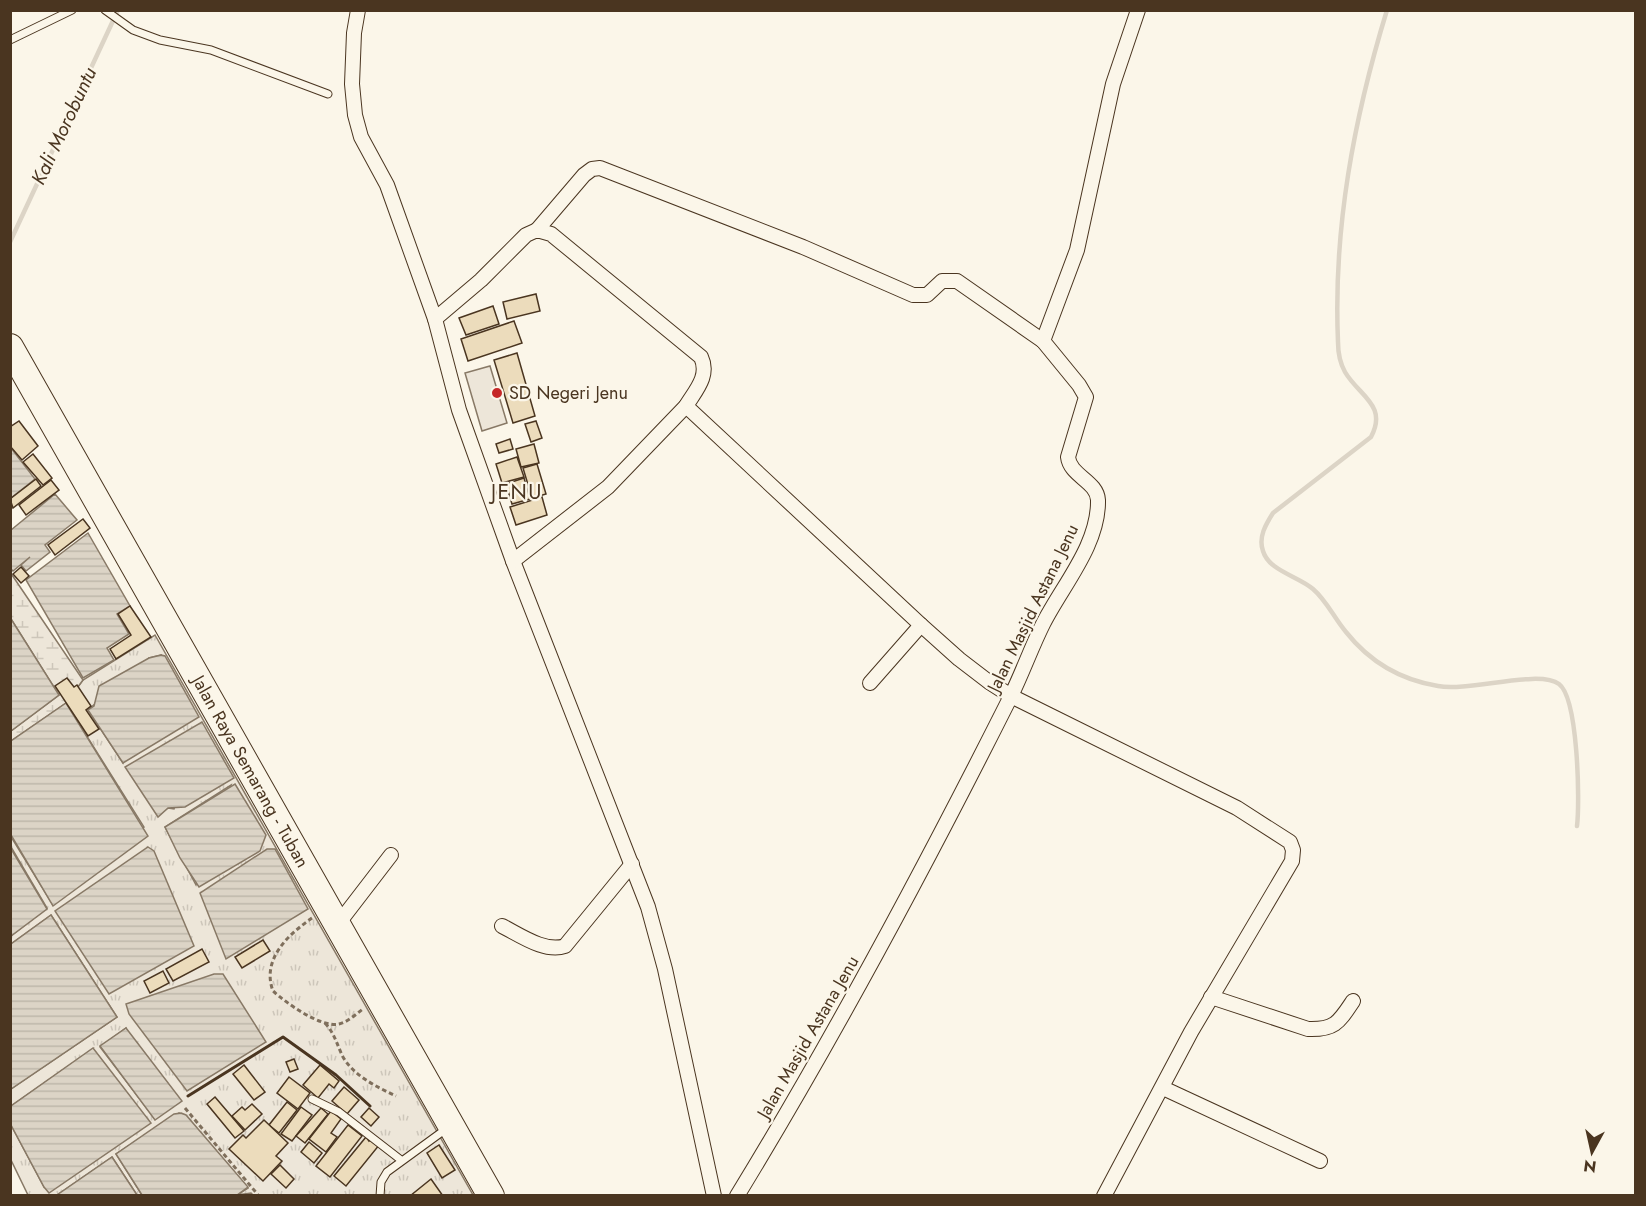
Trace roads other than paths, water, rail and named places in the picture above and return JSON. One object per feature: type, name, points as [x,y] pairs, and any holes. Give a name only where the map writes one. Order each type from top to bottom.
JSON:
[{"type":"highway","name":"Jalan Raya Semarang - Tuban","points":[[10,347],[491,1196]]},
{"type":"street","points":[[358,10],[352,74],[355,115],[364,144],[387,185],[435,319],[459,410],[513,561],[632,864],[657,936],[714,1196]]},
{"type":"street","points":[[435,319],[481,280],[526,235],[537,230],[584,175],[592,169],[600,168],[803,246],[913,295],[927,295],[942,281],[957,281],[1043,341],[1077,250],[1113,84],[1138,10]]},
{"type":"street","points":[[513,561],[608,487],[686,406],[703,379],[705,366],[701,357],[551,234],[537,230]]},
{"type":"street","name":"Jalan Masjid Astana Jenu","points":[[737,1196],[852,999],[1011,696],[1043,623],[1085,549],[1094,522],[1098,498],[1092,486],[1068,461],[1070,447],[1086,397],[1043,341]]},
{"type":"street","points":[[686,406],[959,659],[1011,696],[1237,807],[1290,842],[1293,850],[1292,861],[1211,997],[1104,1196]]},
{"type":"street","points":[[870,683],[921,625]]},
{"type":"street","points":[[333,915],[391,855]]},
{"type":"street","points":[[502,927],[543,946],[557,949],[565,946],[632,864]]},
{"type":"street","points":[[1211,997],[1308,1029],[1323,1030],[1332,1027],[1353,1001]]},
{"type":"street","points":[[1163,1088],[1320,1161]]},
{"type":"lane","points":[[10,40],[72,10]]},
{"type":"lane","points":[[105,10],[133,30],[160,40],[211,50],[328,94]]},
{"type":"lane","points":[[312,1099],[339,1112],[401,1160]]},
{"type":"lane","points":[[380,1196],[383,1178],[401,1160],[451,1126]]},
{"type":"waterway","name":"Kali Morobuntu","points":[[10,242],[118,10]]},
{"type":"waterway","points":[[1387,10],[1365,91],[1348,174],[1337,299],[1338,346],[1341,361],[1345,372],[1374,409],[1375,426],[1371,437],[1273,513],[1261,541],[1263,551],[1271,564],[1313,589],[1346,632],[1365,652],[1399,674],[1424,683],[1451,687],[1536,679],[1559,684],[1565,693],[1574,728],[1578,774],[1577,826]]},
{"type":"place","name":"SD Negeri Jenu","points":[[497,393]]},
{"type":"district","name":"JENU","points":[[517,492]]}]
